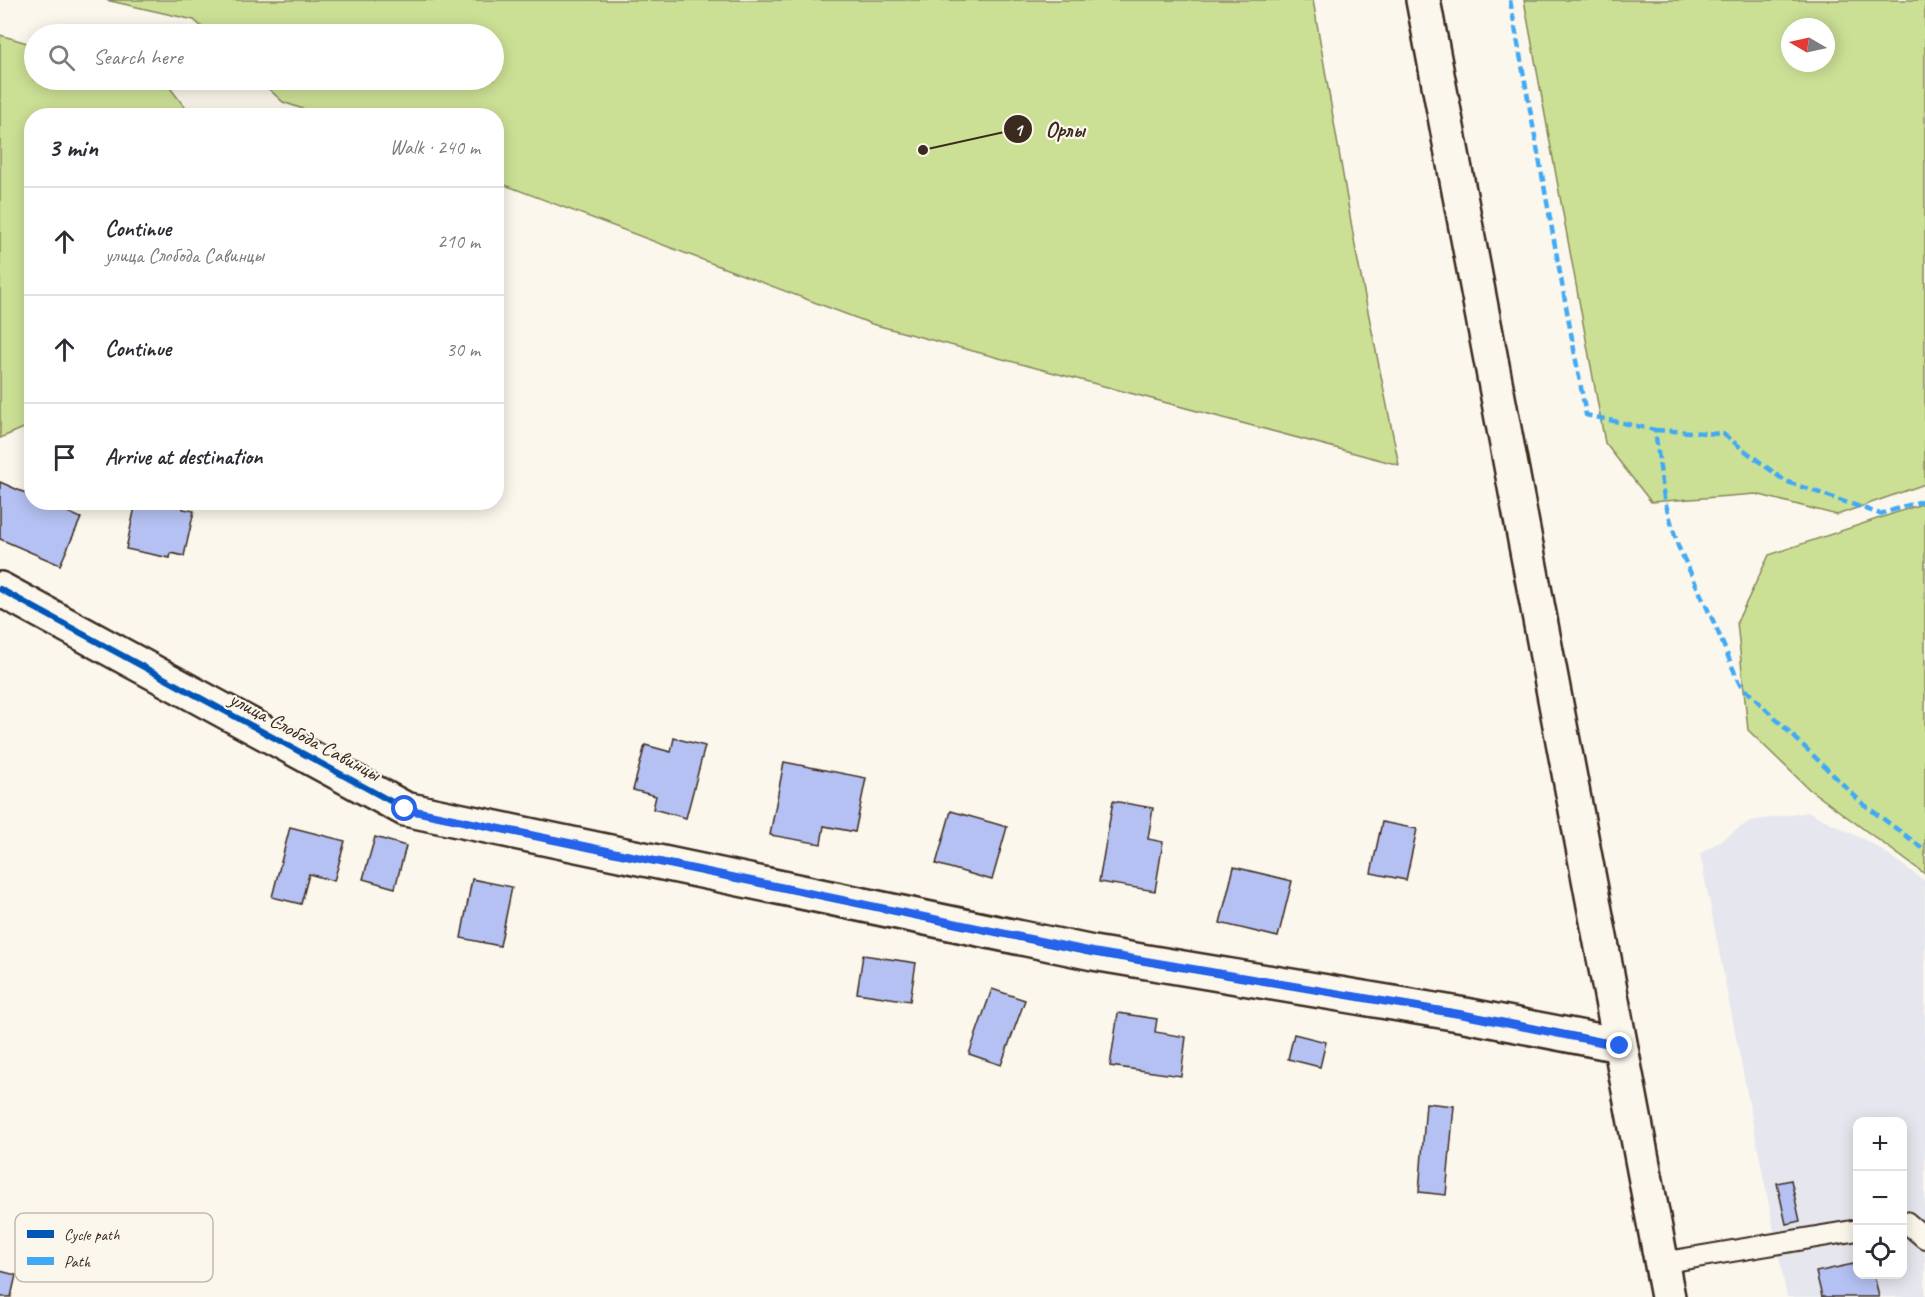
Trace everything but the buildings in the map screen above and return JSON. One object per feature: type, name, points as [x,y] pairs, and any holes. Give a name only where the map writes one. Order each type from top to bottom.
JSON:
[{"type":"street","points":[[1423,0],[1668,1297]]},
{"type":"street","name":"улица Слобода Савинцы","points":[[0,589],[405,809],[1093,952],[1465,1015],[1620,1046]]},
{"type":"lane","points":[[1911,1221],[1925,1238]]},
{"type":"lane","points":[[1661,1263],[1853,1231]]},
{"type":"shaded area","points":[[1809,812],[1873,844],[1925,881],[1925,1297],[1787,1297],[1700,854],[1750,821]]},
{"type":"green space","points":[[106,0],[1313,0],[1357,257],[1399,465],[872,324],[504,185],[504,108],[300,108],[283,102],[270,90],[504,90],[504,24],[199,24],[194,20]]},
{"type":"green space","points":[[1524,0],[1925,0],[1925,484],[1837,515],[1756,494],[1651,502],[1605,443]]},
{"type":"green space","points":[[0,35],[24,42],[24,90],[172,90],[186,108],[24,108],[24,428],[0,438]]},
{"type":"green space","points":[[1925,503],[1925,874],[1809,789],[1748,730],[1737,622],[1769,555]]},
{"type":"marked path","points":[[1510,0],[1586,415],[1655,430],[1664,498],[1678,546],[1739,683],[1862,803],[1925,850]]},
{"type":"marked path","points":[[1655,430],[1723,434],[1785,481],[1880,514],[1925,500]]},
{"type":"cycle path","points":[[0,589],[405,809],[1093,953],[1465,1015],[1620,1045]]},
{"type":"place","name":"Орлы","points":[[923,150]]},
{"type":"route","points":[[405,809],[1093,952],[1465,1015],[1620,1046]]}]
